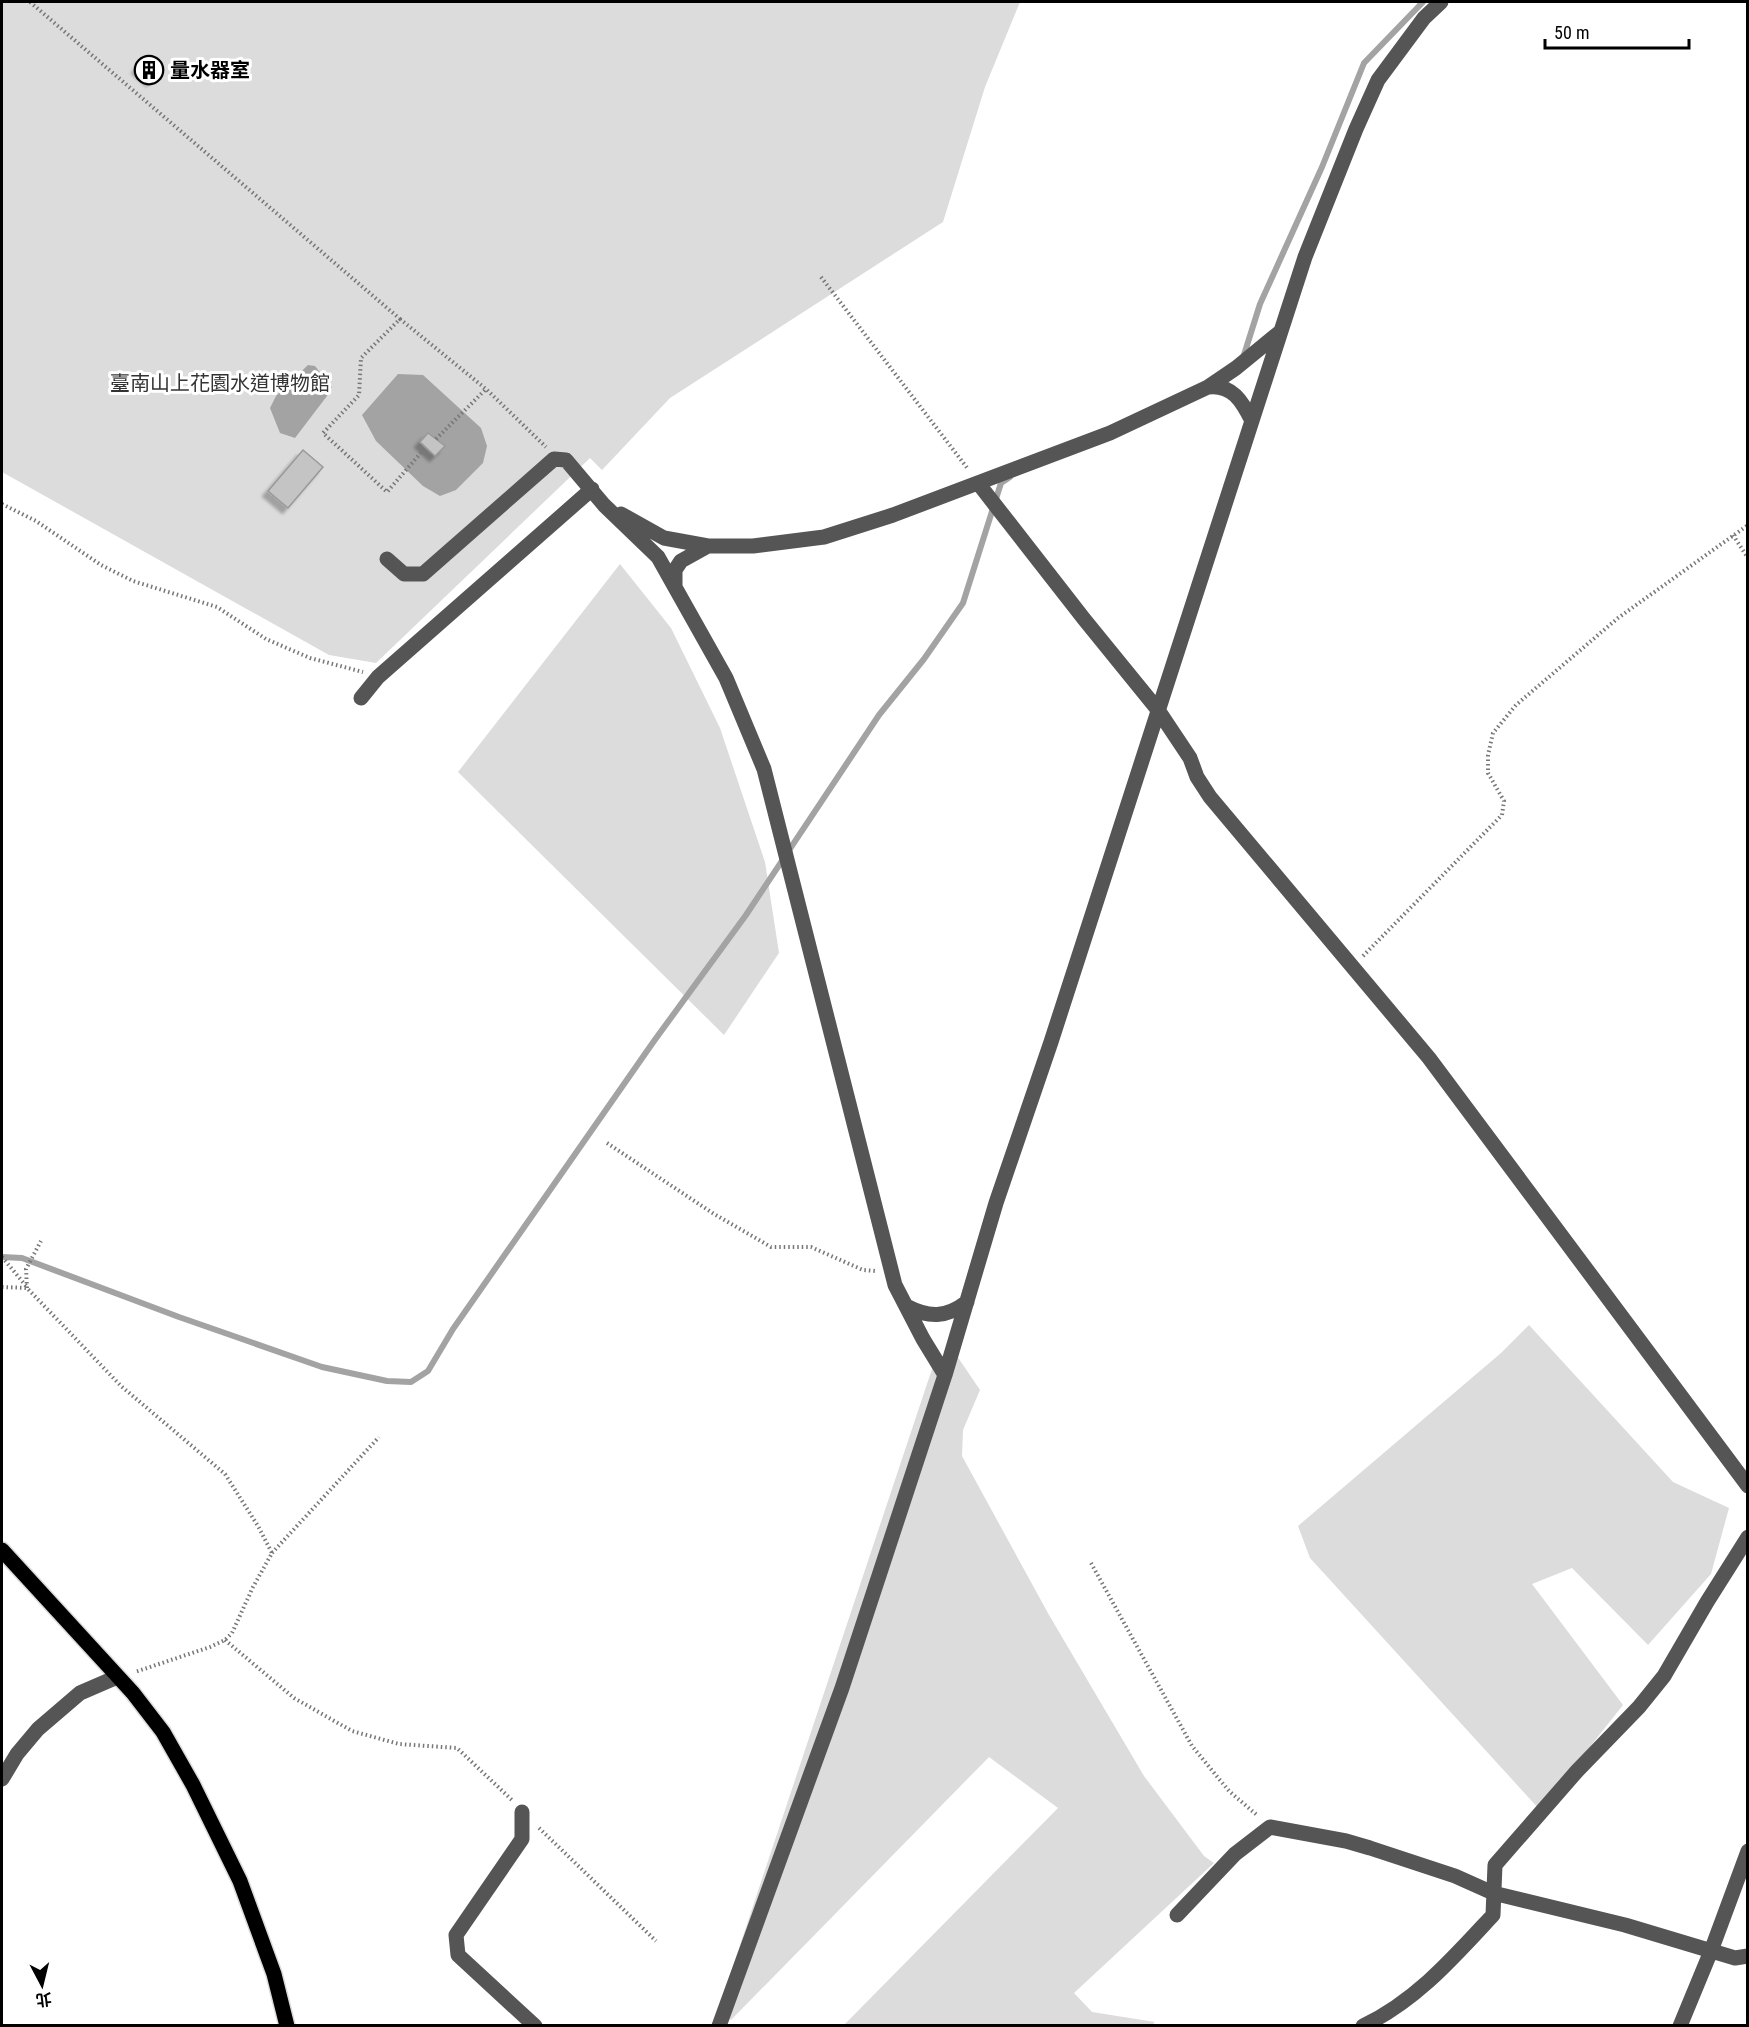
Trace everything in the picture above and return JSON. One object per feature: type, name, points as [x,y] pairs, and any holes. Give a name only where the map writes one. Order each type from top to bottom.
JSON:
[{"type":"main road","points":[[2,1550],[133,1693],[163,1732],[193,1785],[240,1881],[274,1974],[286,2025]]},
{"type":"street","points":[[719,2025],[842,1688],[945,1375],[996,1203],[1051,1042],[1305,257],[1378,80],[1424,18],[1441,2]]},
{"type":"street","points":[[604,505],[664,538],[708,546],[753,546],[824,537],[893,515],[1110,433],[1208,387],[1236,368],[1280,332]]},
{"type":"street","points":[[1208,387],[1226,388],[1235,394],[1241,400],[1252,421]]},
{"type":"street","points":[[387,559],[404,574],[423,574],[554,459],[566,460],[604,505],[658,556],[726,678],[764,769],[895,1286],[945,1375]]},
{"type":"street","points":[[978,483],[1158,710],[1190,758],[1197,777],[1210,797],[1429,1058],[1748,1486]]},
{"type":"street","points":[[361,698],[378,677],[592,489]]},
{"type":"street","points":[[675,586],[675,570],[681,561],[708,546]]},
{"type":"street","points":[[906,1306],[921,1314],[933,1314],[955,1311],[967,1302]]},
{"type":"street","points":[[1363,2025],[1385,2021],[1430,1982],[1492,1915],[1495,1866],[1577,1771],[1640,1707],[1664,1677],[1748,1537]]},
{"type":"street","points":[[2,1779],[17,1754],[38,1729],[80,1694],[117,1677]]},
{"type":"street","points":[[522,1812],[522,1839],[456,1935],[458,1955],[535,2025]]},
{"type":"street","points":[[1177,1915],[1235,1854],[1270,1827],[1346,1841],[1455,1876],[1493,1893],[1624,1925],[1735,1958],[1748,1956]]},
{"type":"street","points":[[1680,2025],[1711,1951],[1748,1851]]},
{"type":"path","points":[[30,2],[400,320],[486,389],[546,447],[554,459]]},
{"type":"path","points":[[821,277],[978,483]]},
{"type":"path","points":[[400,320],[361,357],[359,395],[323,433],[387,492],[426,447]]},
{"type":"path","points":[[436,439],[486,389]]},
{"type":"path","points":[[2,504],[36,521],[100,566],[133,581],[217,607],[267,639],[310,658],[378,677]]},
{"type":"path","points":[[1363,978],[1363,956],[1502,815],[1504,801],[1488,773],[1488,755],[1493,733],[1504,719],[1516,705],[1618,618],[1748,525]]},
{"type":"path","points":[[1733,535],[1748,558]]},
{"type":"path","points":[[607,1143],[714,1214],[771,1247],[811,1247],[863,1270],[891,1272]]},
{"type":"path","points":[[27,1288],[26,1269],[41,1241]]},
{"type":"path","points":[[2,1257],[27,1288],[121,1386],[225,1474],[273,1553]]},
{"type":"path","points":[[2,1287],[27,1288]]},
{"type":"path","points":[[117,1677],[225,1640],[232,1633],[273,1553],[379,1437]]},
{"type":"path","points":[[1091,1563],[1192,1746],[1229,1791],[1270,1827]]},
{"type":"path","points":[[225,1640],[294,1698],[352,1731],[399,1744],[457,1748],[656,1941]]},
{"type":"green space","name":"臺南山上花園水道博物館","points":[[2,2],[1020,2],[985,87],[943,222],[670,398],[602,470],[590,458],[376,663],[329,655],[2,472]]},
{"type":"green space","points":[[620,564],[671,628],[720,728],[765,862],[779,953],[724,1035],[458,772]]},
{"type":"green space","points":[[1529,1325],[1673,1482],[1729,1508],[1711,1574],[1648,1645],[1572,1568],[1532,1584],[1623,1705],[1540,1810],[1310,1558],[1298,1526],[1501,1353]]},
{"type":"green space","points":[[957,1356],[980,1390],[963,1430],[962,1456],[1049,1615],[1144,1776],[1204,1856],[1214,1863],[1074,1993],[1092,2012],[1155,2022],[1152,2025],[844,2025],[1058,1808],[989,1757],[731,2020],[719,2008],[936,1357]]},
{"type":"shaded area","points":[[308,365],[315,366],[332,387],[295,438],[280,433],[270,408],[276,396]]},
{"type":"shaded area","points":[[398,374],[423,375],[481,428],[487,446],[483,463],[456,490],[440,496],[423,486],[376,441],[362,415]]},
{"type":"building","name":"量水器室","points":[[146,58],[161,71],[152,81],[137,68]]},
{"type":"building","points":[[428,433],[445,446],[435,456],[420,442]]},
{"type":"building","points":[[303,450],[323,467],[288,508],[268,491]]},
{"type":"waterway","points":[[1243,358],[1260,304],[1322,167],[1364,63],[1423,2]]},
{"type":"waterway","points":[[2,1257],[22,1258],[179,1317],[322,1367],[387,1381],[411,1382],[428,1371],[453,1329],[654,1041],[746,915],[879,715],[924,659],[963,603],[1001,483],[1010,477]]},
{"type":"place","name":"量水器室","points":[[149,70]]}]
